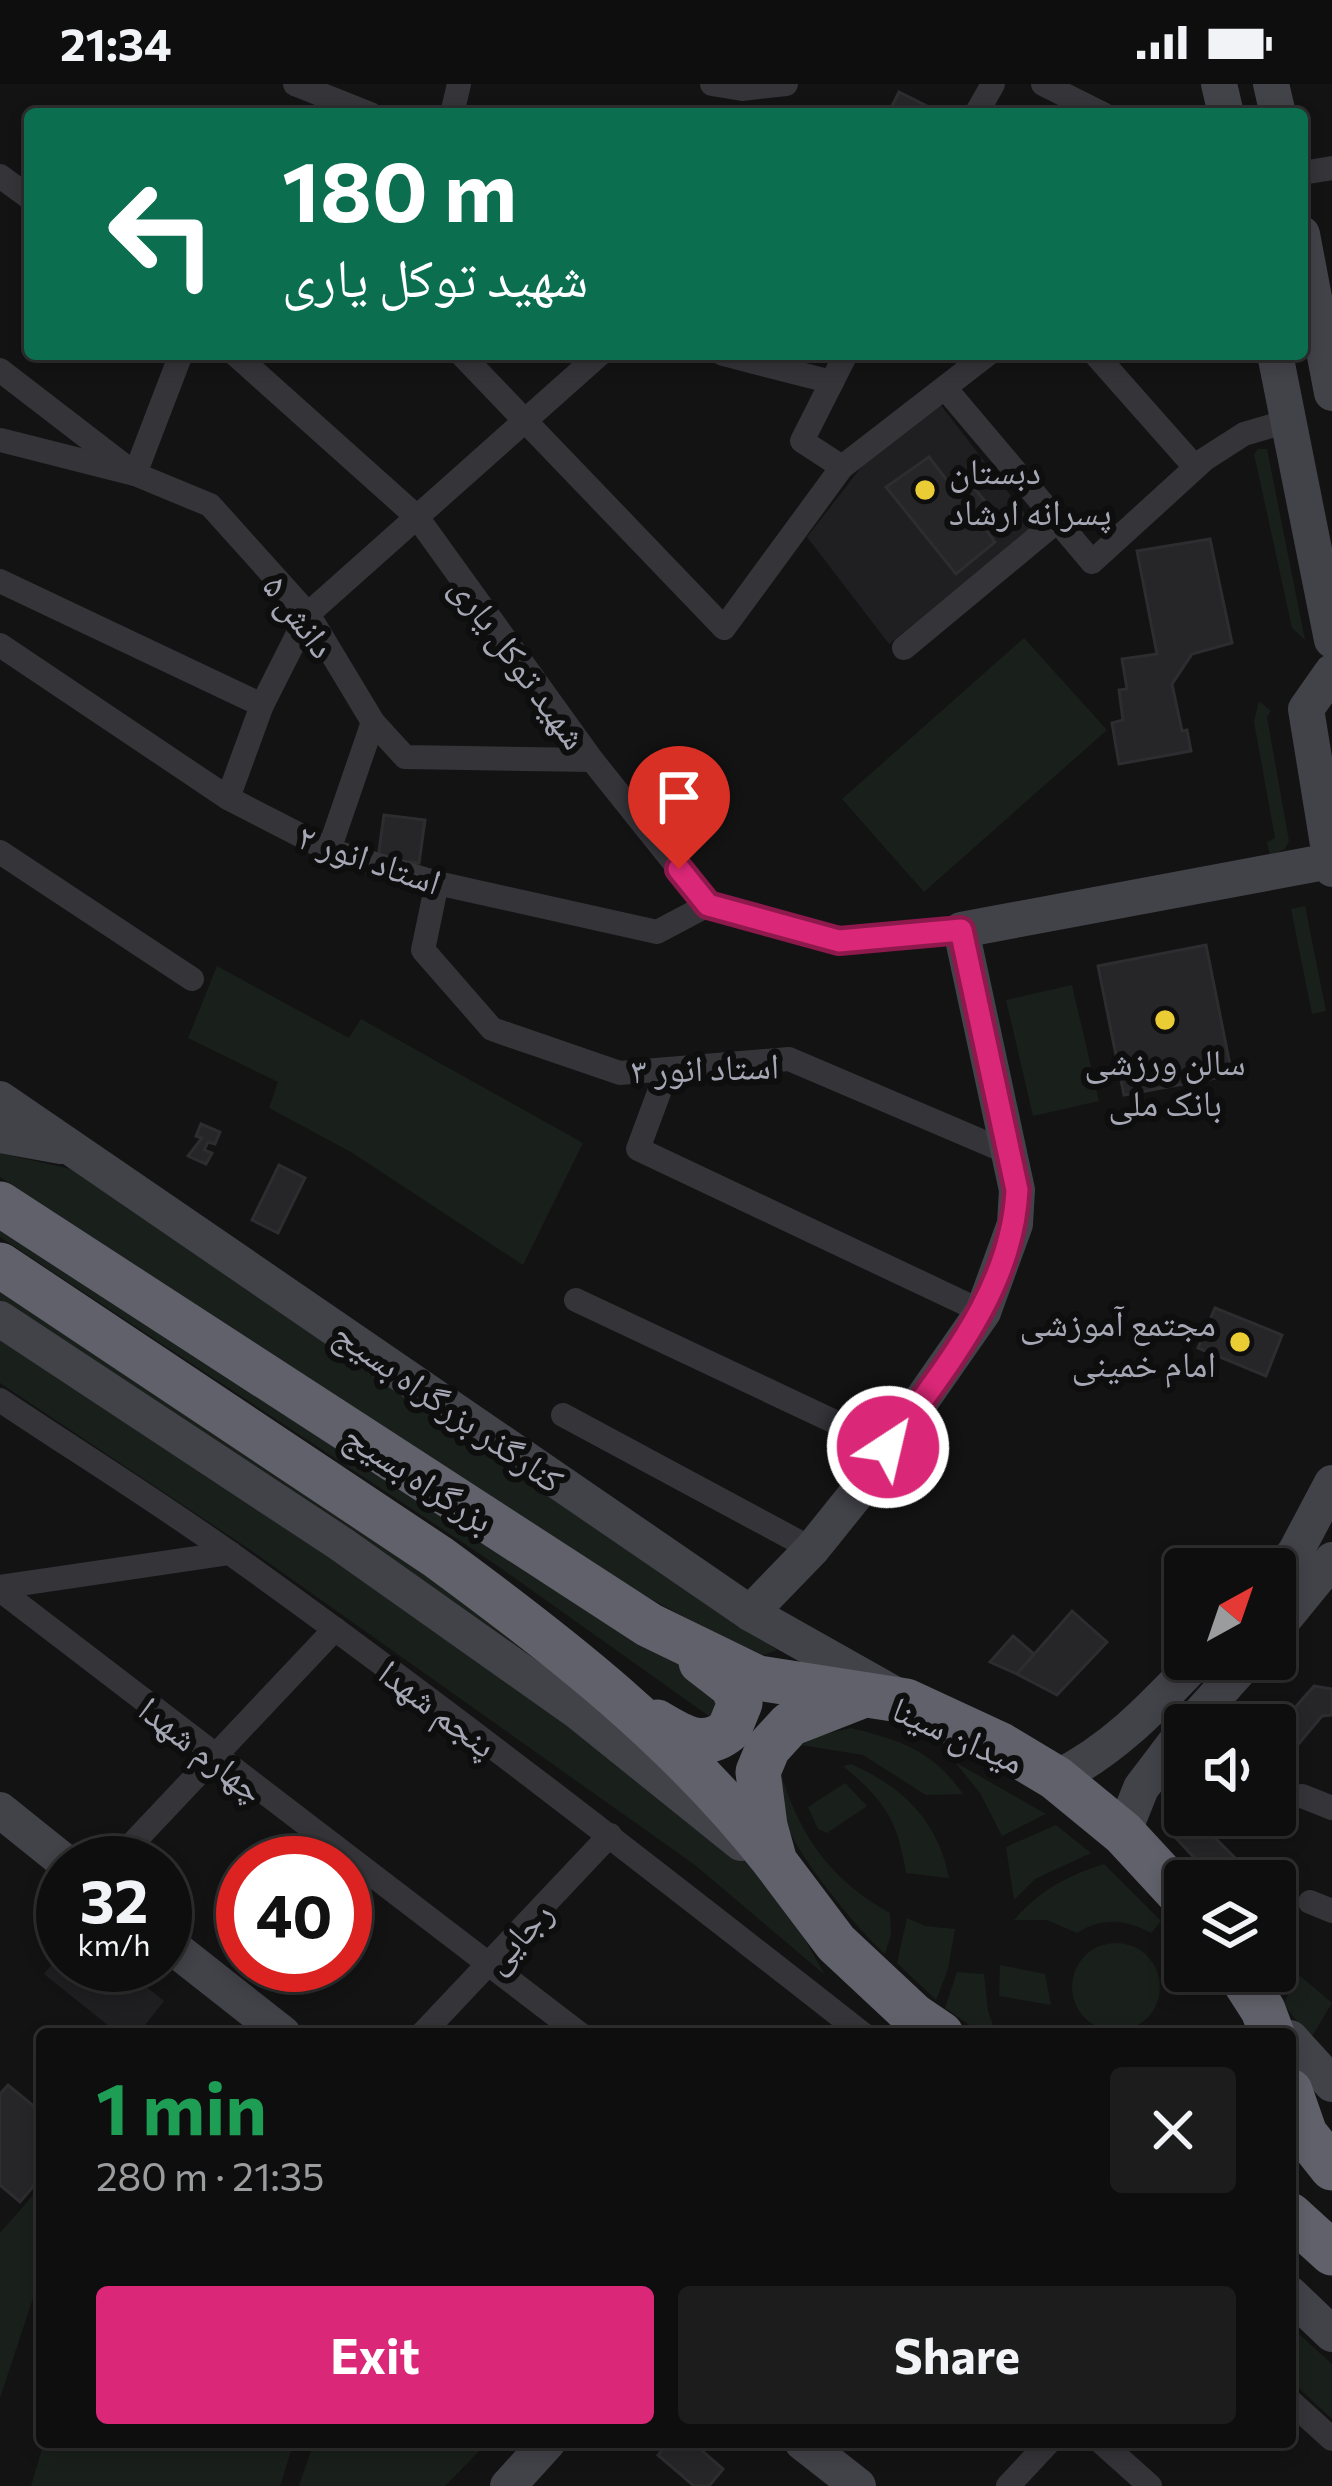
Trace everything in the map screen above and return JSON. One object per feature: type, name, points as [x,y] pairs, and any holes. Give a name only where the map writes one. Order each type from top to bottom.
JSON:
[{"type":"highway","name":"بزرگراه بسیج","points":[[0,1204],[649,1625],[758,1678],[884,1699]]},
{"type":"highway","name":"بزرگراه بسیج","points":[[0,1265],[438,1557],[611,1688],[730,1805],[782,1872]]},
{"type":"highway","points":[[611,1688],[690,1740],[706,1742],[729,1730],[740,1703],[732,1686],[649,1625]]},
{"type":"highway","name":"میدان سینا","points":[[918,2028],[836,1943],[782,1872],[758,1772],[768,1748],[790,1724],[884,1699],[1001,1745],[1056,1778],[1123,1833],[1164,1877]]},
{"type":"highway","points":[[1249,1992],[1269,2028]]},
{"type":"highway","points":[[1296,2108],[1309,2146]]},
{"type":"highway","points":[[1296,2221],[1332,2253]]},
{"type":"street","points":[[295,84],[355,108]]},
{"type":"street","points":[[712,84],[742,89],[785,84]]},
{"type":"street","points":[[1043,84],[1091,108]]},
{"type":"street","points":[[1308,266],[1332,393]]},
{"type":"street","points":[[0,370],[135,473],[179,360]]},
{"type":"street","name":"شهید توکل یاری","points":[[242,360],[417,517],[592,760],[708,905]]},
{"type":"street","points":[[466,360],[724,628],[842,467],[980,360]]},
{"type":"street","points":[[228,798],[262,705],[308,614],[592,360]]},
{"type":"street","points":[[746,360],[832,382]]},
{"type":"street","points":[[842,467],[802,440],[843,360]]},
{"type":"street","points":[[1100,360],[1196,467]]},
{"type":"street","points":[[1276,360],[1332,640]]},
{"type":"street","points":[[945,388],[1092,562],[1196,467],[1244,434],[1288,421]]},
{"type":"street","name":"دانش ۵","points":[[0,440],[135,473],[210,505],[308,614],[373,722],[405,757],[592,760]]},
{"type":"street","points":[[904,648],[1057,521]]},
{"type":"street","points":[[3,588],[262,705]]},
{"type":"street","name":"استاد انور ۲","points":[[0,645],[228,798],[329,850],[437,883],[657,932],[708,905]]},
{"type":"street","points":[[708,905],[839,941],[961,930],[1331,865],[1306,709],[1332,672]]},
{"type":"street","points":[[329,850],[373,722]]},
{"type":"street","points":[[0,851],[192,979]]},
{"type":"street","name":"استاد انور ۳","points":[[437,883],[423,950],[493,1029],[620,1072],[789,1059],[1007,1152]]},
{"type":"street","points":[[750,1612],[812,1549],[983,1312],[1015,1224],[1017,1190],[961,930]]},
{"type":"street","points":[[667,1071],[638,1149],[983,1312]]},
{"type":"street","name":"کنارگذر بزرگراه بسیج","points":[[0,1099],[884,1699]]},
{"type":"street","points":[[0,1135],[76,1149]]},
{"type":"street","points":[[576,1300],[888,1447]]},
{"type":"street","points":[[0,1318],[341,1544],[559,1699],[782,1872]]},
{"type":"street","name":"پنجم شهدا","points":[[0,1400],[230,1553],[334,1629],[610,1835],[855,2028]]},
{"type":"street","points":[[562,1415],[812,1549]]},
{"type":"street","points":[[1296,1551],[1332,1483]]},
{"type":"street","points":[[0,1588],[230,1553]]},
{"type":"street","points":[[1296,1606],[1331,1565]]},
{"type":"street","name":"چهارم شهدا","points":[[0,1588],[214,1758],[572,2028]]},
{"type":"street","points":[[140,1836],[334,1629]]},
{"type":"street","points":[[1056,1778],[1101,1753],[1177,1680]]},
{"type":"street","points":[[1209,1704],[1230,1680]]},
{"type":"street","points":[[1101,1753],[1100,1769],[1108,1784],[1127,1791],[1141,1788]]},
{"type":"street","points":[[1123,1833],[1141,1788],[1164,1758]]},
{"type":"street","points":[[1302,1796],[1332,1808]]},
{"type":"street","points":[[0,1810],[36,1839]]},
{"type":"street","name":"رجایی","points":[[428,2028],[610,1835]]},
{"type":"street","points":[[192,1962],[275,2028]]},
{"type":"street","points":[[1253,1992],[1282,2028]]},
{"type":"street","points":[[1296,2045],[1332,2084]]},
{"type":"street","points":[[1296,2300],[1332,2334]]},
{"type":"street","points":[[1296,2406],[1332,2439]]},
{"type":"street","points":[[508,2486],[543,2448]]},
{"type":"street","points":[[810,2448],[858,2486]]},
{"type":"street","points":[[1008,2486],[1043,2448]]},
{"type":"street","points":[[1108,2448],[1150,2486]]},
{"type":"shaded area","name":"دبستان پسرانه ارشاد","points":[[940,404],[1035,527],[889,644],[807,537],[873,452]]},
{"type":"shaded area","points":[[1267,449],[1305,640],[1292,628],[1254,454]]},
{"type":"shaded area","points":[[1024,638],[1107,730],[924,892],[842,799]]},
{"type":"shaded area","points":[[1259,701],[1271,711],[1267,717],[1289,841],[1285,849],[1270,856],[1267,842],[1275,838],[1254,722]]},
{"type":"shaded area","points":[[1305,906],[1326,1011],[1312,1014],[1291,909]]},
{"type":"shaded area","points":[[217,966],[349,1038],[361,1019],[583,1143],[523,1265],[351,1152],[269,1108],[278,1082],[188,1038]]},
{"type":"shaded area","points":[[1072,985],[1099,1101],[1033,1116],[1006,1000]]},
{"type":"shaded area","points":[[0,1153],[75,1170],[777,1650],[763,1655],[741,1645],[597,1567],[0,1177]]},
{"type":"shaded area","points":[[0,1228],[662,1656],[725,1690],[713,1719],[495,1564],[0,1237]]},
{"type":"shaded area","points":[[0,1286],[398,1549],[672,1757],[0,1307]]},
{"type":"shaded area","points":[[0,1333],[374,1578],[682,1806],[758,1871],[793,1918],[825,1975],[695,1865],[252,1551],[0,1383]]},
{"type":"shaded area","points":[[851,1728],[915,1749],[940,1767],[963,1794],[926,1795],[863,1755],[801,1745]]},
{"type":"shaded area","points":[[955,1762],[1046,1814],[1002,1836],[980,1793]]},
{"type":"shaded area","points":[[851,1764],[887,1784],[915,1808],[936,1839],[949,1878],[906,1873],[893,1825],[879,1801],[843,1766]]},
{"type":"shaded area","points":[[781,1774],[798,1818],[821,1855],[851,1887],[890,1913],[885,1954],[830,1892],[792,1836]]},
{"type":"shaded area","points":[[845,1783],[867,1806],[827,1833],[818,1829],[808,1807]]},
{"type":"shaded area","points":[[1056,1825],[1091,1853],[1035,1879],[1014,1900],[1006,1847]]},
{"type":"shaded area","points":[[1104,1864],[1161,1921],[1151,1933],[1114,1922],[1077,1933],[1047,1920],[1014,1920],[1055,1885]]},
{"type":"shaded area","points":[[907,1918],[925,1926],[955,1929],[936,2000],[897,1963]]},
{"type":"shaded area","points":[[1099,1946],[1133,1946],[1157,1970],[1157,2004],[1133,2028],[1099,2028],[1075,2004],[1075,1970]]},
{"type":"shaded area","points":[[1000,1965],[1045,1974],[1051,2005],[999,1996]]},
{"type":"shaded area","points":[[957,1972],[984,1974],[994,2028],[973,2028],[945,2008]]},
{"type":"shaded area","points":[[1299,1975],[1332,2003],[1311,2038],[1283,2004],[1290,1992],[1296,1992]]},
{"type":"shaded area","points":[[66,1992],[153,1992],[164,2001],[143,2028],[112,2028]]},
{"type":"shaded area","points":[[36,2192],[36,2289],[0,2398],[0,2233]]},
{"type":"shaded area","points":[[1296,2331],[1332,2364],[1332,2419],[1296,2386]]},
{"type":"shaded area","points":[[42,2448],[292,2448],[280,2486],[31,2486]]},
{"type":"shaded area","points":[[312,2448],[482,2448],[445,2486],[299,2486]]},
{"type":"building","points":[[899,92],[931,108],[891,108]]},
{"type":"building","points":[[929,457],[949,483],[962,473],[992,510],[979,520],[995,542],[956,574],[886,487]]},
{"type":"building","points":[[1210,539],[1232,643],[1192,654],[1172,684],[1191,751],[1119,764],[1112,723],[1123,720],[1119,690],[1127,689],[1122,659],[1157,654],[1137,551]]},
{"type":"building","points":[[384,815],[425,820],[419,863],[378,858]]},
{"type":"building","name":"سالن ورزشی بانک ملی","points":[[1206,945],[1232,1075],[1124,1095],[1098,966]]},
{"type":"building","points":[[201,1124],[220,1132],[215,1144],[208,1142],[204,1150],[212,1153],[206,1164],[188,1156],[202,1138],[196,1136]]},
{"type":"building","points":[[279,1165],[305,1178],[278,1233],[252,1220]]},
{"type":"building","name":"مجتمع آموزشی امام خمینی","points":[[1215,1308],[1282,1335],[1266,1376],[1198,1348]]},
{"type":"building","points":[[1072,1611],[1107,1642],[1057,1695],[1017,1674]]},
{"type":"building","points":[[1013,1636],[1034,1654],[1017,1674],[990,1662]]},
{"type":"building","points":[[1314,1686],[1332,1689],[1332,1715],[1322,1716],[1296,1747],[1296,1706]]},
{"type":"building","points":[[1213,1836],[1237,1860],[1196,1860],[1175,1837]]},
{"type":"building","points":[[8,2085],[36,2108],[36,2183],[20,2202],[0,2185],[0,2094]]},
{"type":"building","points":[[664,2448],[699,2448],[723,2469],[709,2486],[694,2486],[658,2455]]},
{"type":"place","name":"دبستان پسرانه ارشاد","points":[[925,490]]},
{"type":"place","name":"سالن ورزشی بانک ملی","points":[[1165,1020]]},
{"type":"place","name":"مجتمع آموزشی امام خمینی","points":[[1240,1342]]},
{"type":"route","points":[[679,869],[708,905],[839,941],[961,930],[1017,1190],[1015,1224],[983,1312],[888,1447]]}]
